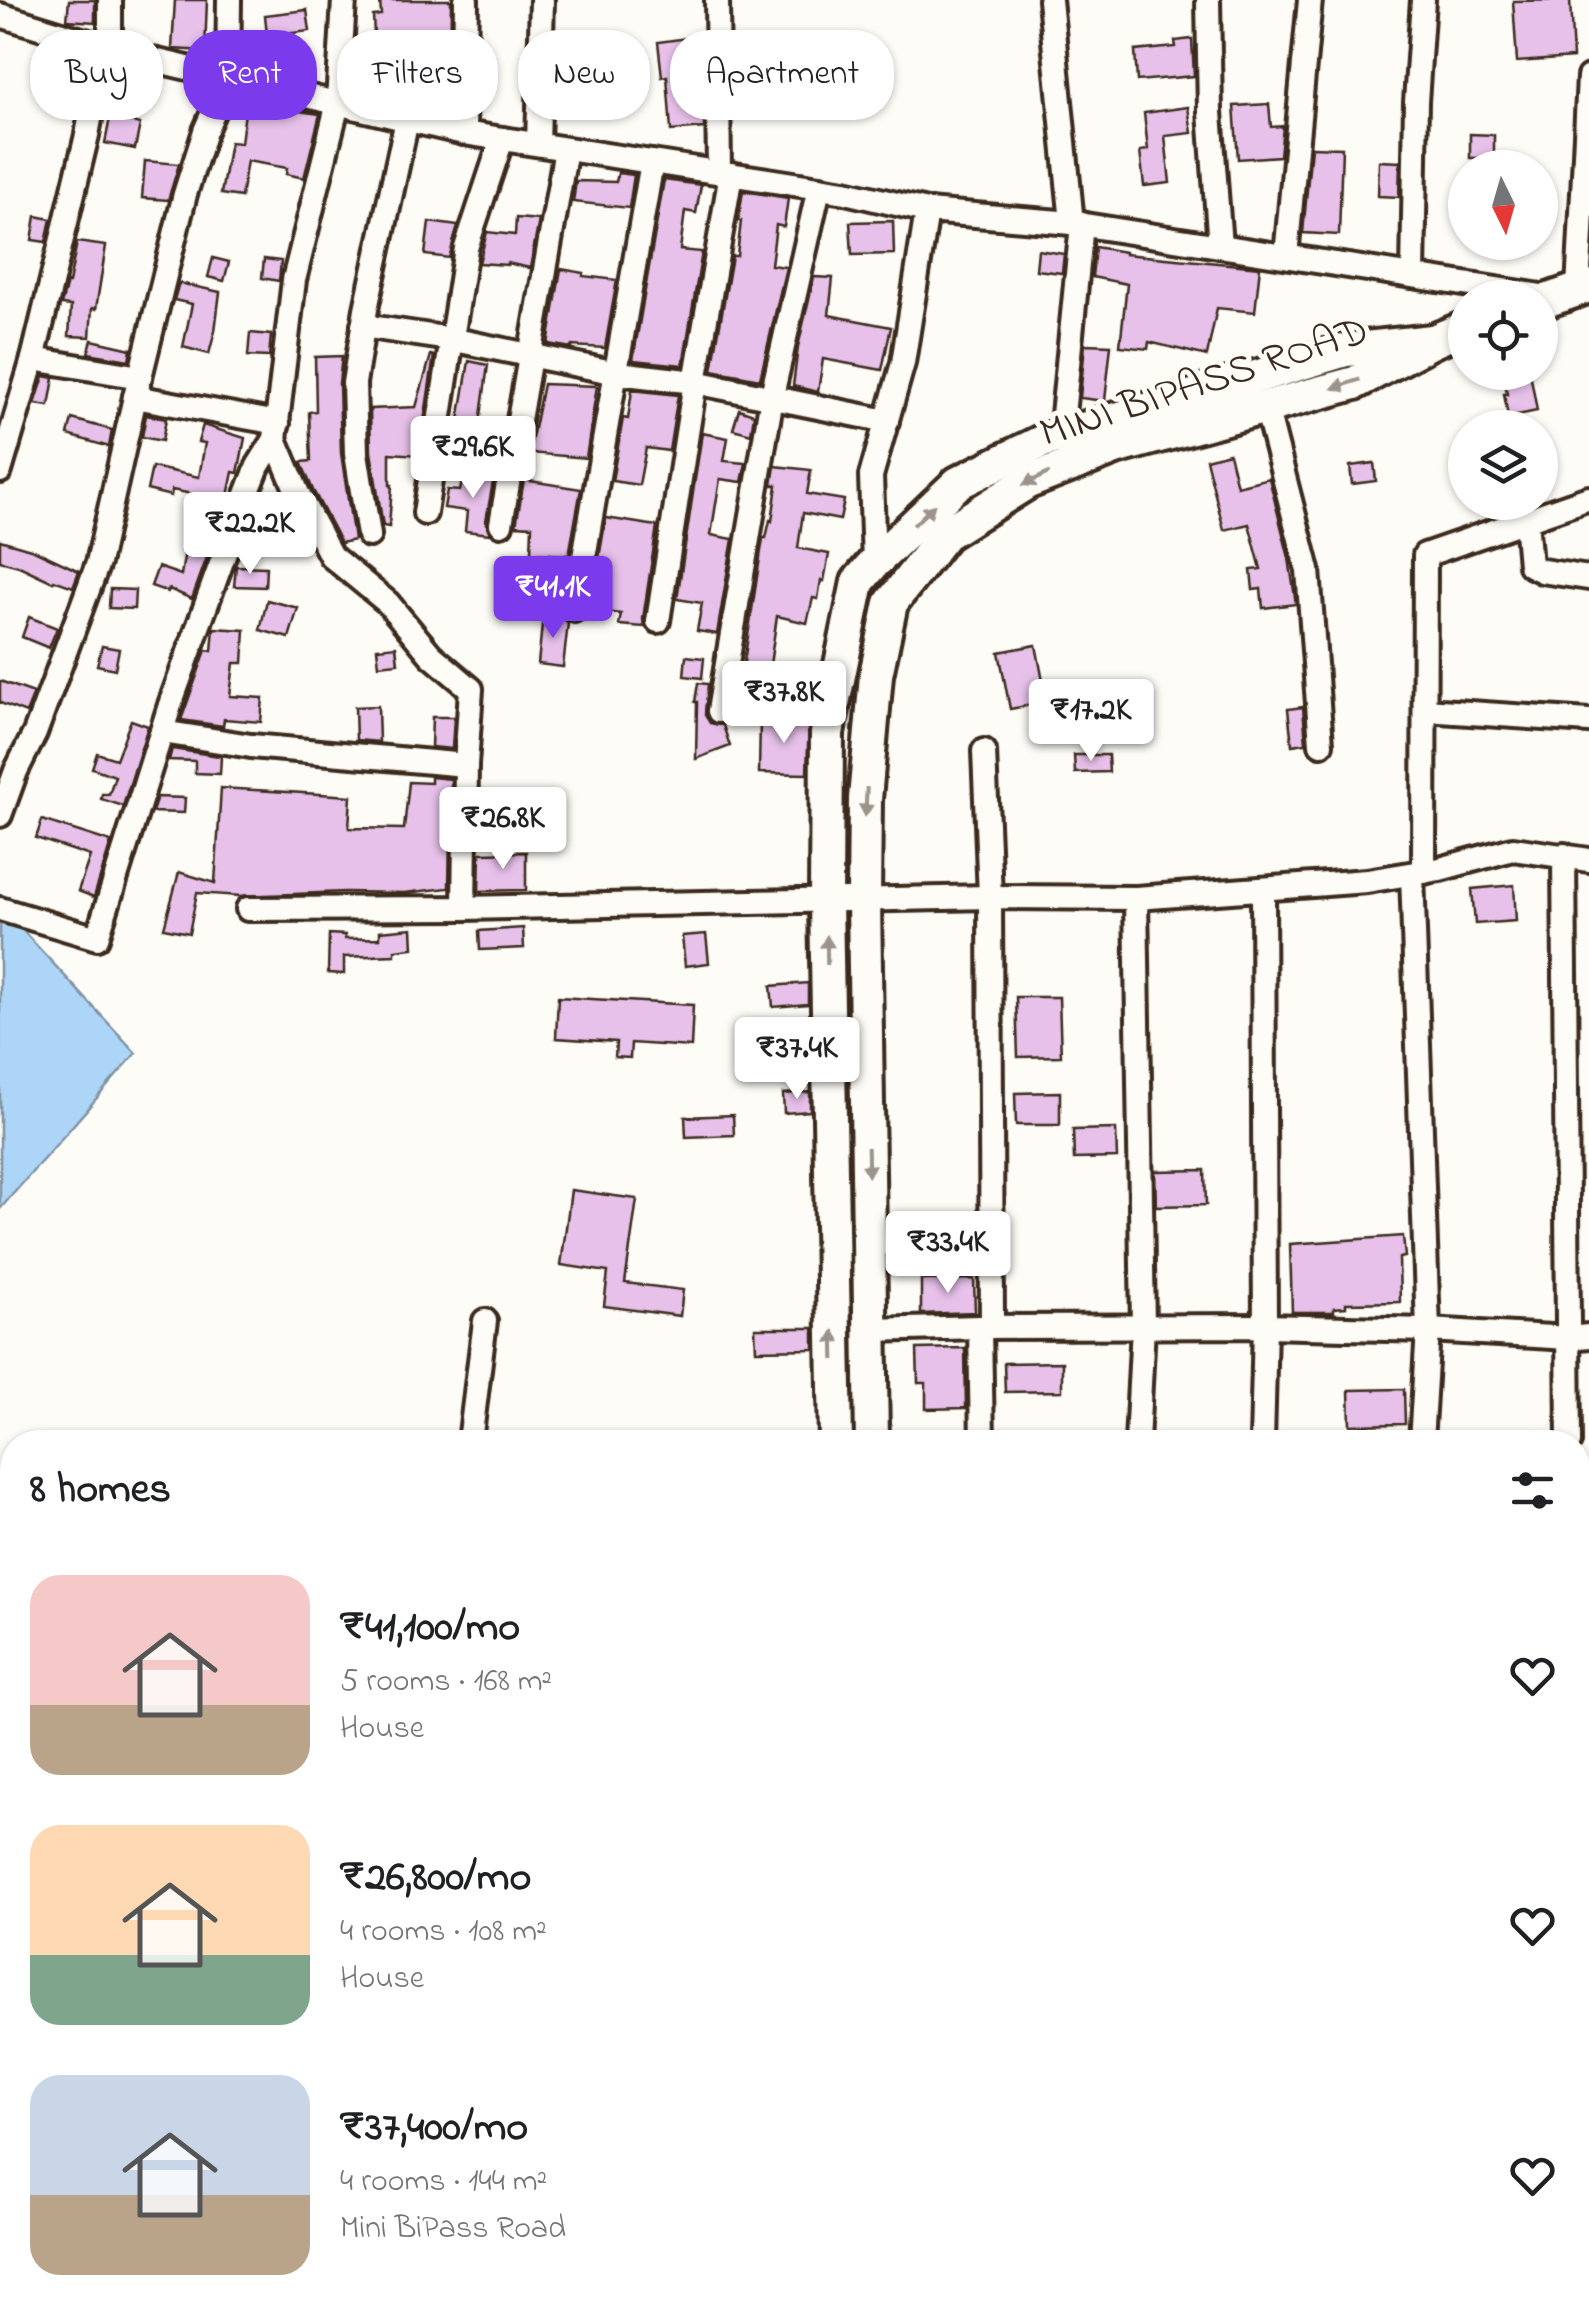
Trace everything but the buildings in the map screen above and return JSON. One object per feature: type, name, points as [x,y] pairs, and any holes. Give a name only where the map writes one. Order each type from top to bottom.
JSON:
[{"type":"street","points":[[108,30],[110,0]]},
{"type":"street","points":[[229,0],[229,30]]},
{"type":"street","points":[[342,30],[344,0]]},
{"type":"street","points":[[464,133],[466,0]]},
{"type":"street","points":[[538,144],[542,0]]},
{"type":"street","points":[[658,621],[725,174],[717,0]]},
{"type":"street","points":[[1050,0],[1078,224],[1060,435]]},
{"type":"street","points":[[1208,0],[1210,112],[1220,246]]},
{"type":"street","points":[[1286,256],[1310,0]]},
{"type":"street","points":[[1413,276],[1416,102],[1423,0]]},
{"type":"street","points":[[0,16],[47,30]]},
{"type":"street","points":[[369,534],[356,453],[354,383],[407,120],[464,133],[819,188],[928,211],[1078,224],[1413,276],[1565,294],[1589,76]]},
{"type":"street","points":[[0,909],[97,938],[162,732],[235,525],[276,431],[294,280],[337,107]]},
{"type":"street","points":[[0,471],[33,359],[91,120]]},
{"type":"street","points":[[0,815],[98,563],[185,194],[209,120]]},
{"type":"street","points":[[425,513],[466,248],[502,139]]},
{"type":"street","points":[[501,524],[566,149]]},
{"type":"street","points":[[575,610],[652,162]]},
{"type":"street","points":[[719,711],[772,397],[819,188]]},
{"type":"street","points":[[874,563],[872,476],[903,363],[928,211]]},
{"type":"street","points":[[363,326],[450,339],[617,373],[695,382],[887,420]]},
{"type":"street","name":"MINI BIPASS ROAD","points":[[872,1430],[865,799],[876,674],[891,602],[945,534],[1028,482],[1115,448],[1355,383],[1448,335]]},
{"type":"street","points":[[836,1430],[826,902],[827,733],[858,582],[958,483],[1044,440],[1346,350],[1433,341]]},
{"type":"street","points":[[33,359],[276,431]]},
{"type":"street","points":[[1266,407],[1308,570],[1321,744]]},
{"type":"street","points":[[276,431],[300,496],[331,556],[388,603],[432,655],[470,689],[464,908]]},
{"type":"street","points":[[1558,509],[1589,498]]},
{"type":"street","points":[[1422,1430],[1428,1330],[1418,873],[1425,555],[1526,520],[1530,565],[1542,571],[1589,578]]},
{"type":"street","points":[[1424,710],[1589,722]]},
{"type":"street","points":[[162,732],[252,746],[466,765]]},
{"type":"street","points":[[982,1430],[990,897],[984,751]]},
{"type":"street","points":[[248,909],[1136,898],[1367,881],[1418,873],[1514,849],[1589,860]]},
{"type":"street","points":[[1564,855],[1579,1337],[1570,1430]]},
{"type":"street","points":[[1262,1430],[1263,889]]},
{"type":"street","points":[[1136,898],[1143,1326],[1138,1430]]},
{"type":"street","points":[[471,1430],[485,1321]]},
{"type":"street","points":[[871,1330],[1265,1326],[1579,1337]]},
{"type":"water","points":[[0,906],[136,1053],[0,1209]]}]
